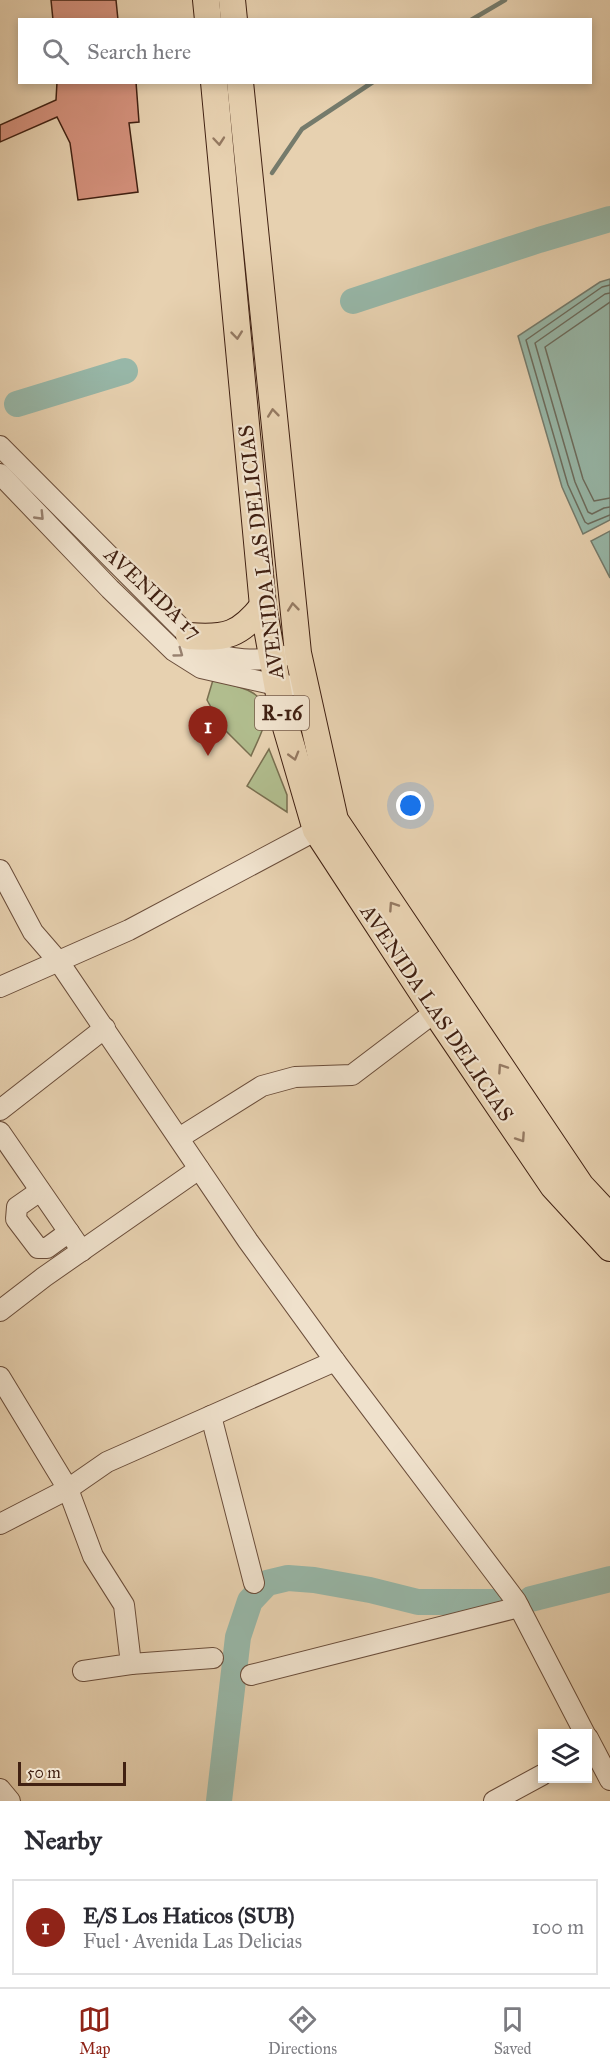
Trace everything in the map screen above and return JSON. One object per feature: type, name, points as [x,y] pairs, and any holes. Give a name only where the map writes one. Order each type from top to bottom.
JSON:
[{"type":"main road","points":[[206,0],[208,18]]},
{"type":"main road","points":[[232,0],[234,18]]},
{"type":"main road","name":"AVENIDA LAS DELICIAS","points":[[214,84],[263,606],[283,717],[325,825],[553,1186],[610,1248]]},
{"type":"main road","name":"AVENIDA LAS DELICIAS","points":[[240,84],[298,653],[325,825]]},
{"type":"main road","points":[[189,636],[213,638],[242,629],[263,606]]},
{"type":"main road","name":"AVENIDA LAS DELICIAS","points":[[433,994],[581,1186],[610,1217]]},
{"type":"street","name":"AVENIDA 17","points":[[0,446],[189,636],[205,649],[230,657],[272,659],[298,653]]},
{"type":"street","name":"AVENIDA 17","points":[[0,474],[110,589],[174,651],[201,668],[276,685],[305,686]]},
{"type":"street","points":[[0,987],[129,930],[325,825]]},
{"type":"street","points":[[0,870],[33,932],[59,962],[105,1028],[248,1241],[519,1607],[581,1729]]},
{"type":"street","points":[[178,1138],[262,1086],[295,1077],[352,1075],[433,994]]},
{"type":"street","points":[[0,1110],[105,1028]]},
{"type":"street","points":[[0,1132],[82,1251]]},
{"type":"street","points":[[0,1311],[200,1169]]},
{"type":"street","points":[[40,1191],[17,1207],[16,1219],[39,1248],[47,1248],[69,1232]]},
{"type":"street","points":[[0,1524],[68,1489],[107,1462],[335,1361]]},
{"type":"street","points":[[0,1377],[68,1489],[93,1556],[124,1605],[131,1664]]},
{"type":"street","points":[[211,1416],[254,1583]]},
{"type":"street","points":[[251,1675],[519,1607]]},
{"type":"street","points":[[83,1671],[131,1664],[213,1658]]},
{"type":"street","points":[[592,1750],[610,1780]]},
{"type":"street","points":[[494,1801],[538,1778]]},
{"type":"street","points":[[0,1790],[10,1801]]},
{"type":"green space","points":[[213,680],[255,694],[265,707],[264,725],[251,756],[222,727],[207,700]]},
{"type":"green space","points":[[269,749],[287,795],[287,812],[247,786]]},
{"type":"water","points":[[610,279],[610,520],[583,534],[562,487],[518,336],[600,282]]},
{"type":"water","points":[[610,531],[610,578],[591,541]]},
{"type":"building","points":[[51,0],[116,0],[118,18],[53,18]]},
{"type":"building","points":[[57,84],[136,84],[139,122],[129,123],[138,192],[78,200],[70,143],[57,117],[0,142],[0,125],[56,100]]},
{"type":"waterway","points":[[474,18],[505,0]]},
{"type":"waterway","points":[[272,173],[302,129],[370,84]]},
{"type":"waterway","points":[[353,301],[610,219]]},
{"type":"waterway","points":[[17,404],[125,371]]},
{"type":"waterway","points":[[219,1801],[238,1637],[250,1601],[267,1583],[288,1578],[314,1580],[370,1590],[418,1602],[509,1602]]},
{"type":"waterway","points":[[531,1599],[610,1579]]},
{"type":"place","name":"E/S Los Haticos (SUB)","points":[[208,756]]}]
